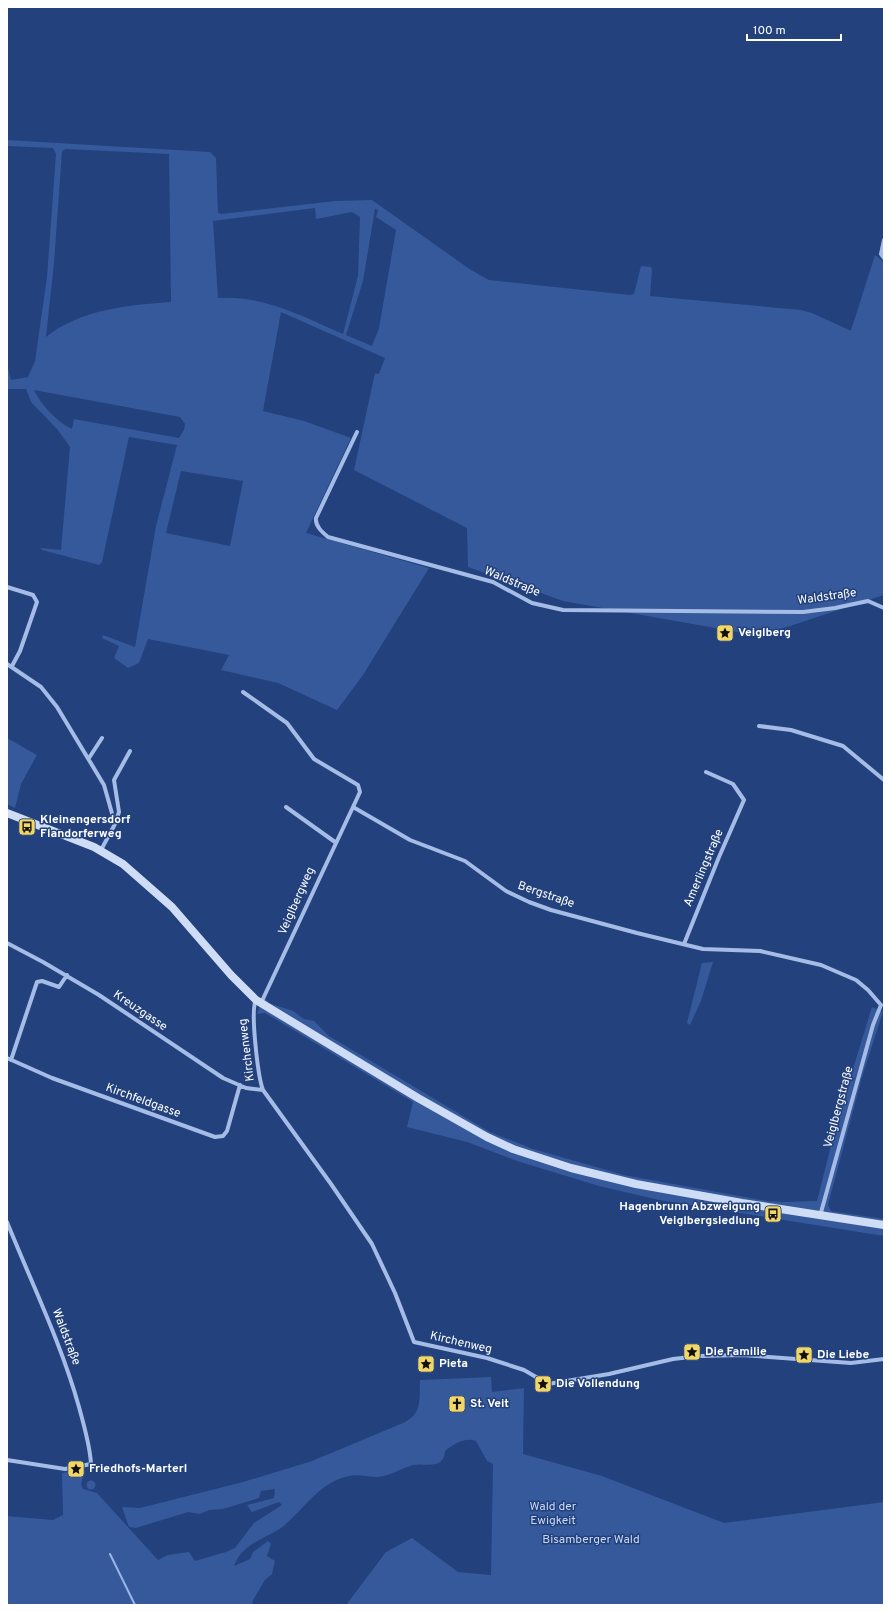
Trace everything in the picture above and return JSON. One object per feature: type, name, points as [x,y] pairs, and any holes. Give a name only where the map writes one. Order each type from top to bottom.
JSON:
[{"type":"main road","points":[[7,813],[101,850],[129,869],[162,897],[235,979],[259,1002],[480,1133],[513,1149],[571,1168],[636,1184],[820,1216],[884,1225]]},
{"type":"street","points":[[884,240],[881,254],[884,258]]},
{"type":"street","name":"Waldstraße","points":[[357,432],[316,518],[315,522],[318,527],[328,537],[494,582],[532,603],[563,610],[803,612],[835,608],[868,601],[884,608]]},
{"type":"street","points":[[7,587],[33,595],[37,602],[20,651],[12,666]]},
{"type":"street","points":[[7,664],[42,687],[57,707],[89,758],[108,792],[115,824]]},
{"type":"street","points":[[242,692],[287,723],[314,759],[358,785],[360,792],[353,807]]},
{"type":"street","points":[[759,726],[791,730],[843,746],[884,780]]},
{"type":"street","points":[[89,758],[102,738]]},
{"type":"street","points":[[101,850],[115,824],[119,812],[114,780],[130,751]]},
{"type":"street","name":"Amerlingstraße","points":[[684,944],[744,800],[733,784],[706,772]]},
{"type":"street","points":[[286,807],[335,842]]},
{"type":"street","name":"Veiglbergweg","points":[[259,1002],[353,807]]},
{"type":"street","name":"Bergstraße","points":[[353,807],[410,840],[465,861],[506,891],[529,902],[556,911],[684,944],[712,950],[766,952],[821,965],[856,980],[882,1004]]},
{"type":"street","name":"Kreuzgasse","points":[[7,943],[67,975],[212,1071],[240,1086],[263,1090]]},
{"type":"street","points":[[9,1059],[37,982],[42,981],[59,987],[67,975]]},
{"type":"street","name":"Kirchenweg","points":[[259,1002],[253,1010],[259,1073],[263,1090],[372,1244],[396,1293],[414,1342],[487,1358],[524,1370],[548,1384],[609,1374],[673,1359],[700,1356],[742,1355],[851,1363],[884,1359]]},
{"type":"street","name":"Veiglbergstraße","points":[[820,1216],[872,1025],[882,1004]]},
{"type":"street","name":"Kirchfeldgasse","points":[[9,1059],[59,1080],[215,1137],[223,1136],[227,1132],[240,1086]]},
{"type":"street","name":"Waldstraße","points":[[7,1222],[40,1298],[70,1378],[88,1441],[91,1464],[65,1469],[7,1460]]},
{"type":"green space","points":[[7,140],[210,152],[216,158],[218,213],[221,214],[335,201],[372,200],[471,270],[489,280],[630,295],[634,294],[641,266],[651,267],[650,296],[801,310],[812,313],[849,330],[851,330],[875,255],[884,262],[884,595],[760,636],[563,601],[468,567],[467,528],[354,470],[375,373],[379,374],[385,358],[281,312],[263,411],[304,421],[351,438],[306,533],[429,568],[363,675],[337,710],[278,683],[221,670],[229,655],[148,639],[139,663],[128,668],[114,658],[119,646],[102,638],[103,635],[135,647],[156,526],[177,445],[129,437],[102,562],[99,565],[42,550],[41,548],[61,550],[70,447],[57,429],[31,402],[26,389],[7,389],[7,364],[11,380],[28,377],[35,361],[47,277],[56,154],[53,148],[7,146]],"holes":[[[66,149],[169,154],[171,302],[122,307],[90,314],[74,320],[46,337],[54,263],[62,151]],[[315,208],[316,219],[352,212],[360,217],[358,276],[343,334],[282,308],[252,300],[218,298],[213,221]],[[375,209],[378,210],[376,217],[396,230],[379,328],[372,346],[346,335],[363,281]],[[34,390],[180,417],[185,424],[184,430],[179,438],[74,419],[72,429],[55,417],[41,402]],[[181,471],[243,481],[230,546],[166,533]]]},
{"type":"green space","points":[[7,738],[37,755],[21,784],[15,808],[7,804]]},
{"type":"green space","points":[[713,962],[701,1001],[690,1025],[687,1023],[702,963]]},
{"type":"green space","points":[[263,996],[269,1003],[293,1011],[304,1019],[314,1021],[329,1036],[490,1132],[533,1149],[624,1175],[767,1201],[782,1202],[817,1201],[839,1114],[872,1007],[883,1012],[862,1077],[828,1205],[831,1211],[884,1219],[884,1236],[659,1200],[599,1186],[517,1161],[467,1142],[407,1127],[413,1102],[265,1013],[257,1014]]},
{"type":"green space","points":[[491,1377],[492,1392],[524,1388],[523,1454],[602,1476],[724,1523],[884,1502],[884,1605],[346,1605],[386,1552],[412,1538],[458,1572],[491,1575],[493,1464],[487,1461],[476,1441],[468,1440],[456,1444],[445,1451],[440,1462],[431,1465],[413,1465],[381,1477],[356,1475],[349,1476],[330,1483],[322,1489],[287,1523],[273,1533],[251,1545],[238,1557],[234,1566],[250,1559],[253,1552],[268,1541],[271,1544],[267,1556],[275,1561],[272,1574],[265,1580],[252,1602],[254,1605],[7,1605],[7,1516],[53,1520],[63,1515],[62,1473],[85,1469],[81,1484],[83,1489],[97,1493],[158,1560],[168,1555],[189,1552],[195,1561],[235,1548],[254,1523],[282,1505],[279,1502],[252,1512],[247,1505],[274,1498],[275,1489],[261,1491],[259,1498],[223,1509],[209,1510],[200,1514],[188,1512],[136,1528],[129,1527],[122,1507],[140,1508],[243,1482],[312,1461],[403,1423],[414,1415],[419,1405],[420,1380]]},
{"type":"green space","points":[[89,1481],[93,1481],[95,1485],[93,1489],[89,1489],[87,1487],[87,1483]]},
{"type":"waterway","points":[[110,1554],[135,1605]]},
{"type":"place","name":"Veiglberg","points":[[725,633]]},
{"type":"place","name":"Kleinengersdorf Flandorferweg","points":[[27,827]]},
{"type":"place","name":"Hagenbrunn Abzweigung Veiglbergsiedlung","points":[[773,1214]]},
{"type":"place","name":"Die Familie","points":[[692,1352]]},
{"type":"place","name":"Die Liebe","points":[[804,1355]]},
{"type":"place","name":"Pieta","points":[[426,1364]]},
{"type":"place","name":"Die Vollendung","points":[[543,1384]]},
{"type":"place","name":"St. Veit","points":[[457,1404]]},
{"type":"place","name":"Friedhofs-Marterl","points":[[76,1469]]},
{"type":"park label","name":"Wald der Ewigkeit","points":[[553,1514]]},
{"type":"park label","name":"Bisamberger Wald","points":[[591,1540]]}]
